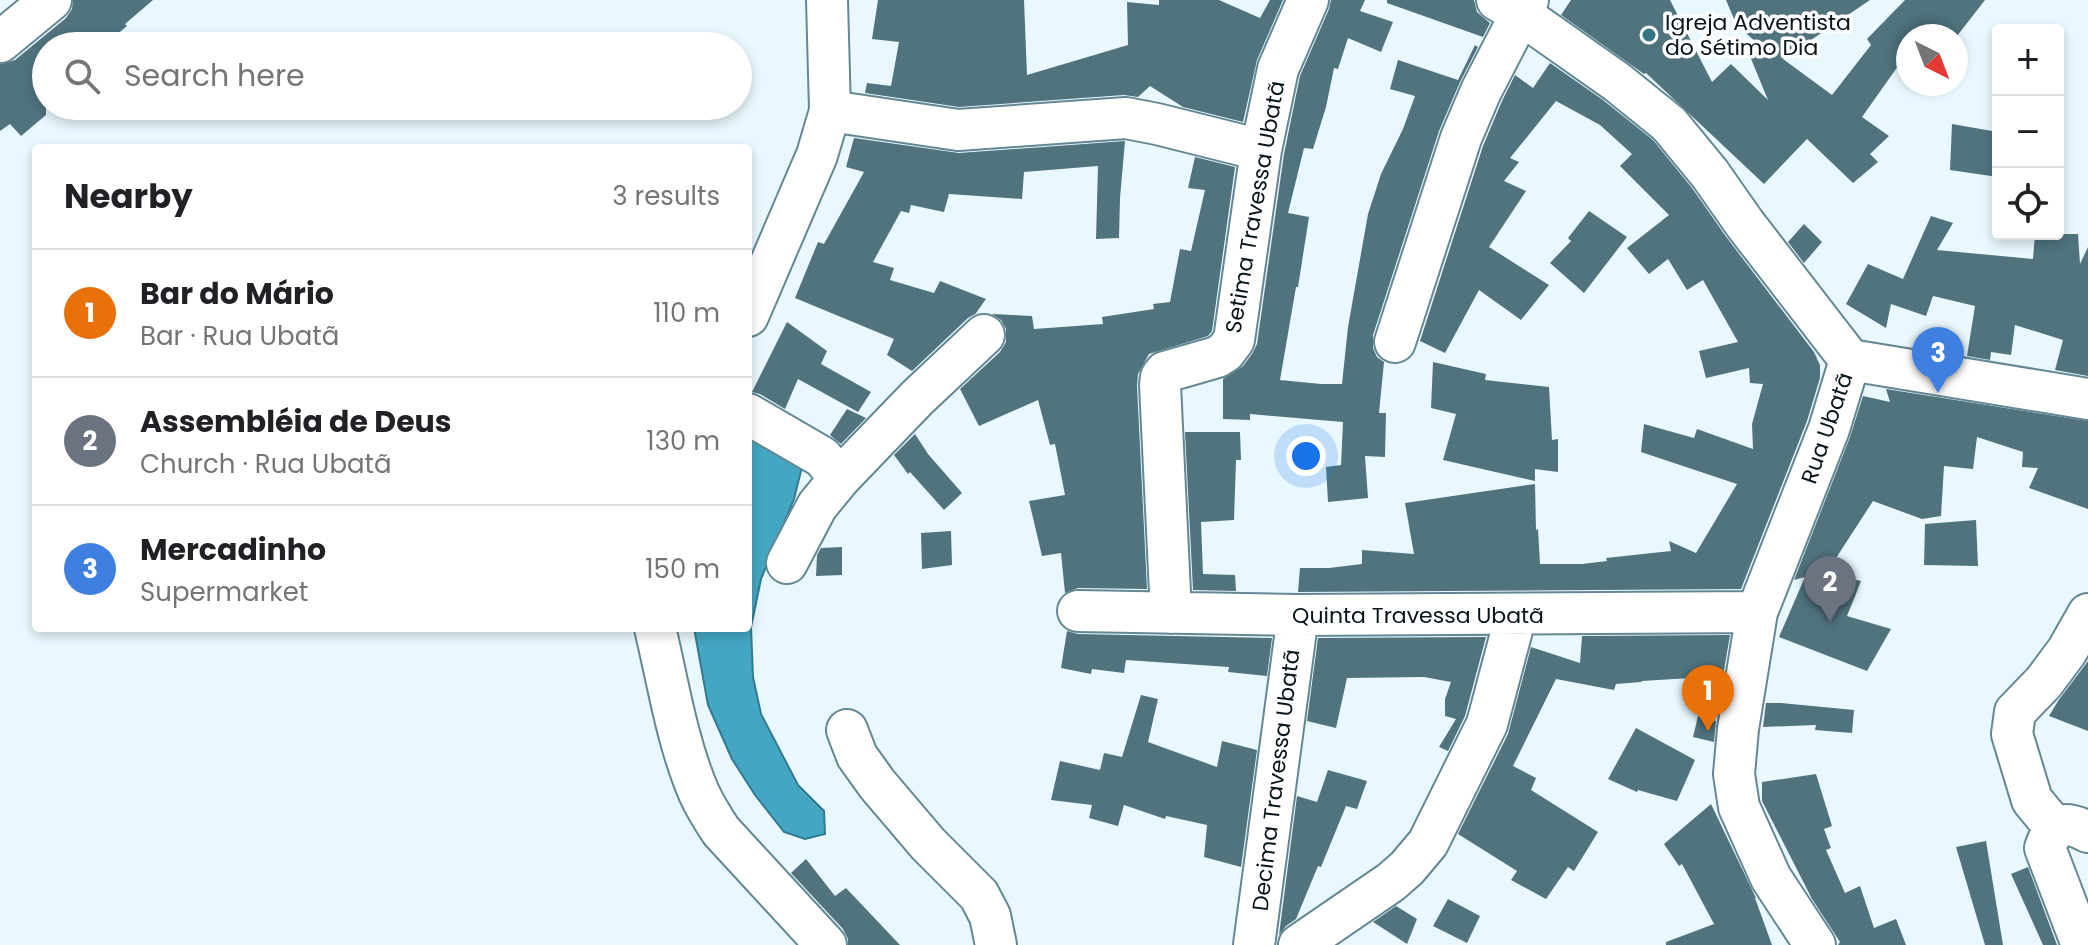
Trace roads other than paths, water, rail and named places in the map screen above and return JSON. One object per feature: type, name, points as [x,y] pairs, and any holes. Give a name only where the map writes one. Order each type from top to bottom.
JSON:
[{"type":"street","points":[[0,42],[51,0]]},
{"type":"street","points":[[752,307],[817,155],[830,111],[827,0]]},
{"type":"street","name":"Setima Travessa Ubatã","points":[[1171,613],[1161,377],[1169,370],[1217,357],[1234,340],[1261,150],[1278,69],[1308,0]]},
{"type":"street","points":[[1395,342],[1461,138],[1515,5]]},
{"type":"street","name":"Rua Ubatã","points":[[1515,5],[1669,124],[1850,360],[1829,429],[1757,612],[1734,774],[1739,807],[1771,878],[1815,945]]},
{"type":"street","points":[[830,111],[958,130],[1126,118],[1261,150]]},
{"type":"street","points":[[787,563],[817,506],[840,478],[917,398],[984,335]]},
{"type":"street","points":[[1850,360],[2088,399]]},
{"type":"street","points":[[752,416],[822,457],[840,478]]},
{"type":"street","name":"Quinta Travessa Ubatã","points":[[1078,611],[1298,615],[1757,612]]},
{"type":"street","points":[[2072,830],[2032,800],[2012,734],[2015,712],[2044,682],[2067,651],[2088,614]]},
{"type":"street","name":"Decima Travessa Ubatã","points":[[1254,945],[1298,615]]},
{"type":"street","points":[[1299,945],[1391,882],[1428,843],[1487,724],[1516,615]]},
{"type":"street","points":[[656,632],[679,731],[699,792],[710,813],[721,831],[826,945]]},
{"type":"street","points":[[847,730],[857,756],[877,784],[928,844],[979,895],[990,916],[996,945]]},
{"type":"street","points":[[2072,830],[2048,838],[2045,848],[2082,945]]},
{"type":"water","points":[[752,436],[802,467],[794,499],[761,579],[752,622]]},
{"type":"water","points":[[695,632],[751,632],[753,677],[761,714],[798,785],[824,811],[825,834],[805,839],[784,832],[732,759],[708,705]]},
{"type":"place","name":"Igreja Adventista do Sétimo Dia","points":[[1649,35]]},
{"type":"place","name":"Mercadinho","points":[[1938,393]]},
{"type":"place","name":"Assembléia de Deus","points":[[1830,622]]},
{"type":"place","name":"Bar do Mário","points":[[1708,731]]}]
